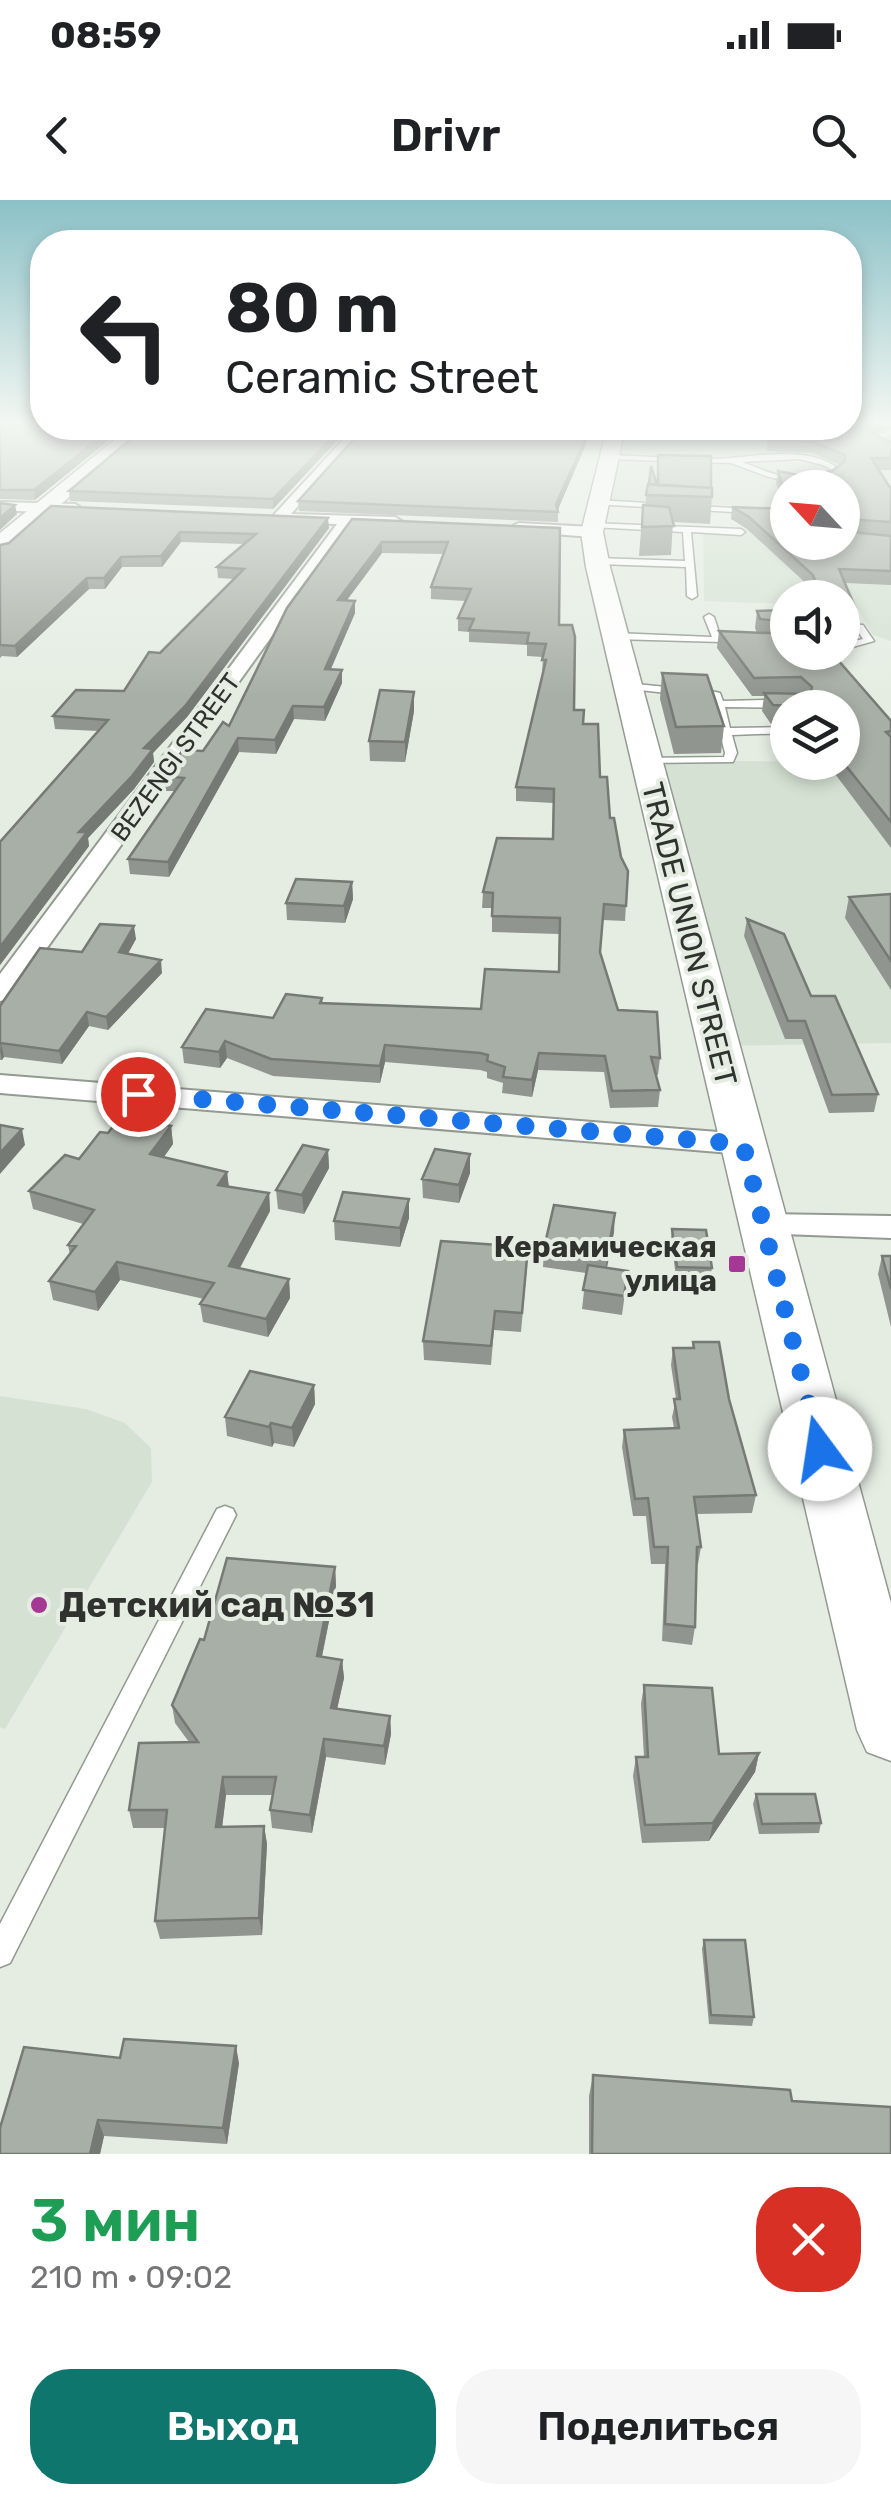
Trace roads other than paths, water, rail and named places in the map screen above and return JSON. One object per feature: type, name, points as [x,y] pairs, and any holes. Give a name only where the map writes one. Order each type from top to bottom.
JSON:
[{"type":"street","points":[[0,545],[37,514]]},
{"type":"street","points":[[280,518],[283,514]]},
{"type":"street","name":"TRADE UNION STREET","points":[[595,514],[597,561],[626,686],[891,1730]]},
{"type":"street","points":[[260,517],[416,523]]},
{"type":"street","name":"BEZENGI STREET","points":[[0,992],[348,520]]},
{"type":"street","points":[[504,528],[594,520]]},
{"type":"street","points":[[0,1084],[743,1144]]},
{"type":"street","points":[[764,1225],[891,1227]]},
{"type":"lane","points":[[594,520],[675,514]]},
{"type":"lane","points":[[594,520],[741,532]]},
{"type":"lane","points":[[686,529],[692,596]]},
{"type":"lane","points":[[597,561],[690,564]]},
{"type":"lane","points":[[709,617],[718,640]]},
{"type":"lane","points":[[860,627],[869,641],[860,643]]},
{"type":"lane","points":[[614,636],[734,641]]},
{"type":"lane","points":[[626,686],[716,695],[729,760],[645,760]]},
{"type":"lane","points":[[718,704],[770,703]]},
{"type":"lane","points":[[725,732],[770,731]]},
{"type":"lane","points":[[0,1952],[224,1514]]},
{"type":"place","name":"Керамическая улица","points":[[737,1264]]},
{"type":"place","name":"Детский сад №31","points":[[39,1605]]}]
